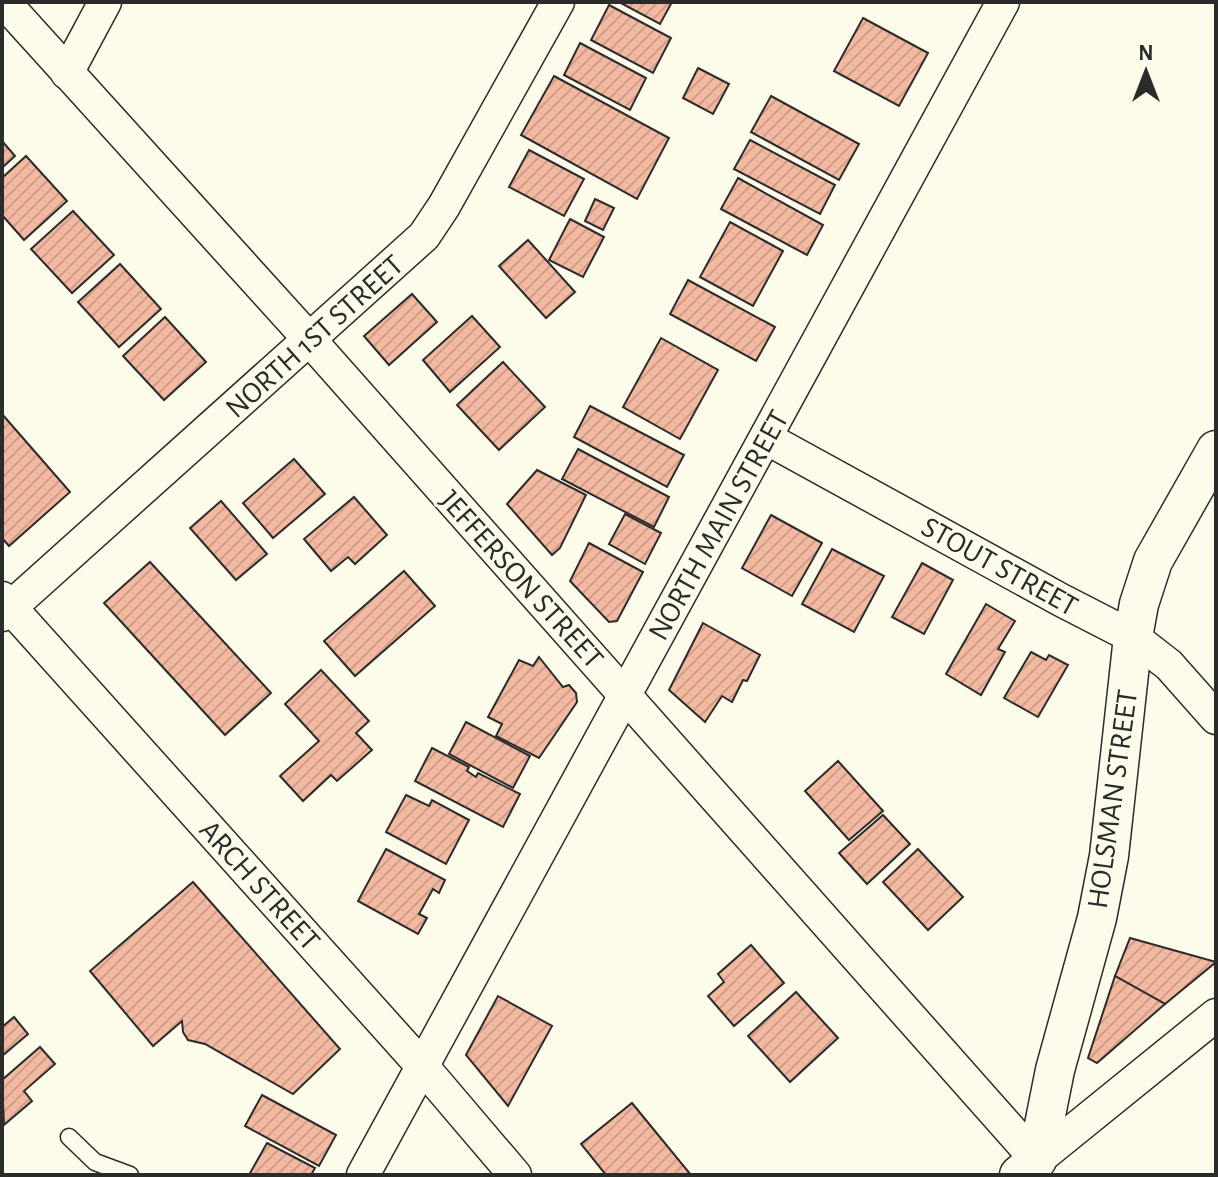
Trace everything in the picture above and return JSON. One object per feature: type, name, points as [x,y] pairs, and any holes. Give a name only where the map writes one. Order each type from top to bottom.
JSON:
[{"type":"street","name":"JEFFERSON STREET","points":[[4,2],[625,694],[1028,1167]]},
{"type":"street","points":[[67,73],[105,2]]},
{"type":"street","name":"NORTH 1ST STREET","points":[[5,607],[424,236],[558,2]]},
{"type":"street","name":"NORTH MAIN STREET","points":[[363,1175],[1003,2]]},
{"type":"street","name":"STOUT STREET","points":[[766,438],[1133,637],[1169,665],[1216,718]]},
{"type":"street","name":"HOLSMAN STREET","points":[[1028,1167],[1097,918],[1109,856],[1139,604],[1153,561],[1216,450]]},
{"type":"street","name":"ARCH STREET","points":[[5,607],[423,1067],[515,1175]]},
{"type":"street","points":[[1028,1167],[1216,1015]]},
{"type":"lane","points":[[69,1137],[95,1162],[130,1175]]},
{"type":"building","points":[[619,2],[672,2],[660,24]]},
{"type":"building","points":[[609,5],[671,38],[653,73],[591,40]]},
{"type":"building","points":[[863,18],[928,53],[899,106],[834,71]]},
{"type":"building","points":[[580,43],[646,78],[630,110],[564,75]]},
{"type":"building","points":[[698,68],[729,84],[713,114],[683,98]]},
{"type":"building","points":[[554,76],[669,138],[637,199],[521,135]]},
{"type":"building","points":[[771,96],[859,144],[839,180],[751,132]]},
{"type":"building","points":[[750,140],[835,185],[820,214],[734,169]]},
{"type":"building","points":[[2,141],[15,156],[2,168]]},
{"type":"building","points":[[529,150],[584,179],[564,216],[509,187]]},
{"type":"building","points":[[26,156],[67,201],[24,240],[2,215],[2,178]]},
{"type":"building","points":[[738,178],[823,225],[807,255],[721,209]]},
{"type":"building","points":[[595,199],[614,208],[603,230],[585,221]]},
{"type":"building","points":[[73,211],[114,255],[72,293],[31,249]]},
{"type":"building","points":[[570,219],[604,237],[583,277],[549,260]]},
{"type":"building","points":[[730,222],[783,251],[753,306],[700,277]]},
{"type":"building","points":[[528,240],[575,292],[546,318],[499,266]]},
{"type":"building","points":[[120,264],[161,309],[119,347],[78,302]]},
{"type":"building","points":[[688,280],[775,327],[756,361],[670,314]]},
{"type":"building","points":[[412,294],[437,322],[389,365],[364,336]]},
{"type":"building","points":[[472,316],[500,347],[450,392],[423,360]]},
{"type":"building","points":[[165,317],[206,362],[164,400],[123,356]]},
{"type":"building","points":[[661,338],[718,370],[680,439],[623,407]]},
{"type":"building","points":[[503,362],[545,407],[499,450],[457,405]]},
{"type":"building","points":[[590,406],[684,455],[667,487],[574,437]]},
{"type":"building","points":[[2,414],[70,492],[9,546],[2,538]]},
{"type":"building","points":[[578,449],[669,497],[654,527],[562,479]]},
{"type":"building","points":[[294,459],[325,494],[273,538],[243,503]]},
{"type":"building","points":[[537,470],[586,495],[560,548],[552,555],[507,504]]},
{"type":"building","points":[[354,497],[387,535],[355,564],[348,557],[331,571],[304,539]]},
{"type":"building","points":[[221,501],[267,554],[236,580],[190,528]]},
{"type":"building","points":[[625,514],[661,533],[645,564],[609,544]]},
{"type":"building","points":[[771,515],[822,543],[792,596],[742,568]]},
{"type":"building","points":[[589,543],[643,572],[617,621],[609,622],[570,581]]},
{"type":"building","points":[[832,549],[884,576],[854,632],[802,604]]},
{"type":"building","points":[[150,562],[271,693],[225,735],[104,603]]},
{"type":"building","points":[[922,563],[953,580],[924,634],[892,617]]},
{"type":"building","points":[[404,571],[435,606],[355,676],[324,641]]},
{"type":"building","points":[[986,604],[1015,621],[998,649],[1005,652],[981,695],[946,674]]},
{"type":"building","points":[[703,623],[760,655],[732,702],[722,696],[705,722],[669,690]]},
{"type":"building","points":[[1031,652],[1046,660],[1049,655],[1068,665],[1038,717],[1004,698]]},
{"type":"building","points":[[539,657],[563,687],[569,685],[576,693],[577,702],[539,758],[496,736],[502,724],[488,717],[519,660],[533,666]]},
{"type":"building","points":[[321,670],[369,721],[356,733],[372,750],[337,781],[331,775],[303,801],[280,776],[319,741],[285,704]]},
{"type":"building","points":[[466,722],[530,756],[513,788],[449,754]]},
{"type":"building","points":[[432,748],[469,767],[467,771],[476,777],[478,773],[520,794],[503,827],[415,781]]},
{"type":"building","points":[[838,761],[883,811],[849,840],[805,791]]},
{"type":"building","points":[[406,795],[429,806],[432,800],[469,820],[446,864],[386,832]]},
{"type":"building","points":[[883,815],[910,844],[867,884],[839,853]]},
{"type":"building","points":[[386,849],[445,880],[439,893],[433,889],[419,914],[427,918],[418,934],[358,901]]},
{"type":"building","points":[[918,849],[963,897],[928,930],[883,882]]},
{"type":"building","points":[[193,882],[340,1049],[293,1094],[205,1044],[188,1040],[182,1021],[153,1046],[90,971]]},
{"type":"building","points":[[1130,938],[1216,962],[1165,1004],[1115,976]]},
{"type":"building","points":[[751,945],[784,983],[734,1026],[708,996],[724,982],[718,974]]},
{"type":"building","points":[[1115,976],[1165,1004],[1097,1063],[1088,1058]]},
{"type":"building","points":[[796,992],[838,1038],[790,1082],[748,1036]]},
{"type":"building","points":[[498,996],[552,1026],[508,1106],[466,1055]]},
{"type":"building","points":[[14,1017],[28,1034],[2,1056],[2,1027]]},
{"type":"building","points":[[40,1047],[55,1064],[24,1091],[32,1101],[4,1125],[2,1080]]},
{"type":"building","points":[[262,1095],[336,1135],[319,1166],[245,1126]]},
{"type":"building","points":[[632,1103],[691,1175],[606,1175],[581,1144]]},
{"type":"building","points":[[267,1143],[315,1168],[311,1175],[249,1175]]}]
